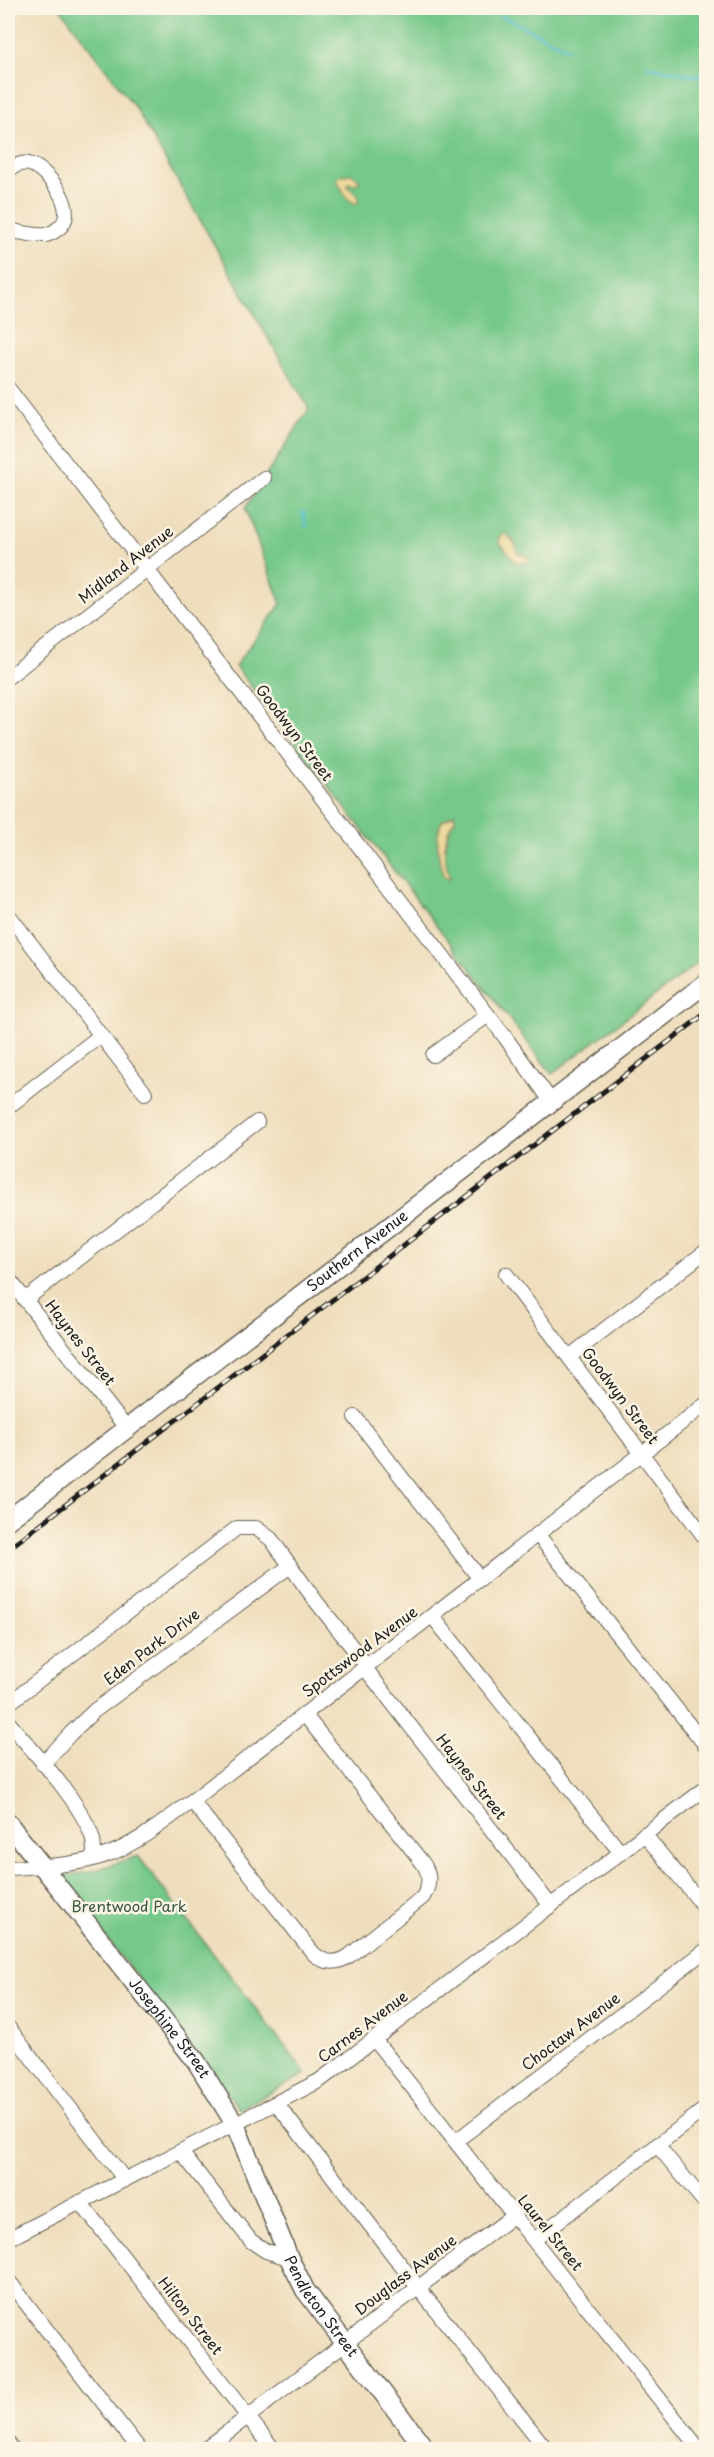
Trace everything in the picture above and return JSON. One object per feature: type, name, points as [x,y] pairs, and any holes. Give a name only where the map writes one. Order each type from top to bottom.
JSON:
[{"type":"main road","name":"Southern Avenue","points":[[8,1520],[551,1101],[704,990]]},
{"type":"main road","name":"Josephine Street","points":[[8,1823],[196,2061],[235,2124],[289,2258]]},
{"type":"main road","name":"Pendleton Street","points":[[289,2258],[305,2290],[426,2450]]},
{"type":"street","points":[[8,170],[23,164],[35,166],[63,197],[67,210],[64,223],[52,233],[45,235],[8,230]]},
{"type":"street","name":"Goodwyn Street","points":[[8,388],[488,1015],[551,1101]]},
{"type":"street","name":"Midland Avenue","points":[[8,677],[264,478]]},
{"type":"street","points":[[8,914],[146,1093]]},
{"type":"street","points":[[433,1055],[488,1015]]},
{"type":"street","points":[[8,1107],[101,1035]]},
{"type":"street","points":[[25,1300],[257,1122]]},
{"type":"street","points":[[569,1357],[706,1251]]},
{"type":"street","name":"Goodwyn Street","points":[[506,1274],[706,1539]]},
{"type":"street","name":"Haynes Street","points":[[8,1278],[127,1430]]},
{"type":"street","name":"Spottswood Avenue","points":[[8,1868],[80,1862],[110,1854],[141,1838],[433,1617],[706,1404]]},
{"type":"street","points":[[355,1418],[480,1579]]},
{"type":"street","name":"Haynes Street","points":[[8,1704],[237,1528],[259,1529],[271,1539],[366,1667],[551,1906]]},
{"type":"street","points":[[538,1535],[706,1746]]},
{"type":"street","name":"Eden Park Drive","points":[[44,1764],[94,1711],[290,1566]]},
{"type":"street","points":[[433,1617],[621,1853]]},
{"type":"street","points":[[192,1801],[313,1953],[322,1961],[343,1960],[423,1897],[429,1881],[427,1868],[304,1714]]},
{"type":"street","points":[[8,1722],[44,1764],[83,1816],[93,1840],[94,1858]]},
{"type":"street","name":"Carnes Avenue","points":[[8,2238],[277,2104],[319,2080],[706,1788]]},
{"type":"street","points":[[644,1834],[706,1909]]},
{"type":"street","name":"Choctaw Avenue","points":[[456,2141],[706,1950]]},
{"type":"street","points":[[8,2026],[125,2180]]},
{"type":"street","name":"Laurel Street","points":[[374,2039],[535,2239],[700,2450]]},
{"type":"street","points":[[277,2104],[547,2450]]},
{"type":"street","points":[[535,2239],[706,2108]]},
{"type":"street","points":[[657,2145],[706,2204]]},
{"type":"street","name":"Pendleton Street","points":[[182,2152],[251,2241],[266,2251],[289,2258]]},
{"type":"street","name":"Hilton Street","points":[[80,2202],[274,2450]]},
{"type":"street","name":"Douglass Avenue","points":[[204,2450],[417,2286],[514,2215]]},
{"type":"street","points":[[8,2280],[140,2450]]},
{"type":"street","points":[[8,2443],[13,2450]]},
{"type":"green space","points":[[60,8],[706,8],[706,957],[552,1074],[235,666],[281,604],[245,508],[309,409],[136,109]]},
{"type":"green space","name":"Brentwood Park","points":[[138,1856],[306,2074],[239,2109],[58,1876],[90,1872]]},
{"type":"sand","points":[[351,174],[360,180],[357,184],[349,183],[347,186],[358,196],[359,201],[355,204],[347,198],[337,180],[339,176]]},
{"type":"sand","points":[[505,533],[515,543],[518,553],[528,557],[527,563],[516,562],[500,543],[499,538]]},
{"type":"sand","points":[[454,814],[455,820],[448,833],[445,848],[450,878],[448,879],[444,877],[440,865],[438,834],[442,821]]},
{"type":"waterway","points":[[486,8],[568,49]]},
{"type":"waterway","points":[[647,66],[706,78]]},
{"type":"waterway","points":[[303,512],[306,527]]},
{"type":"railway","points":[[8,1549],[706,1013]]}]
